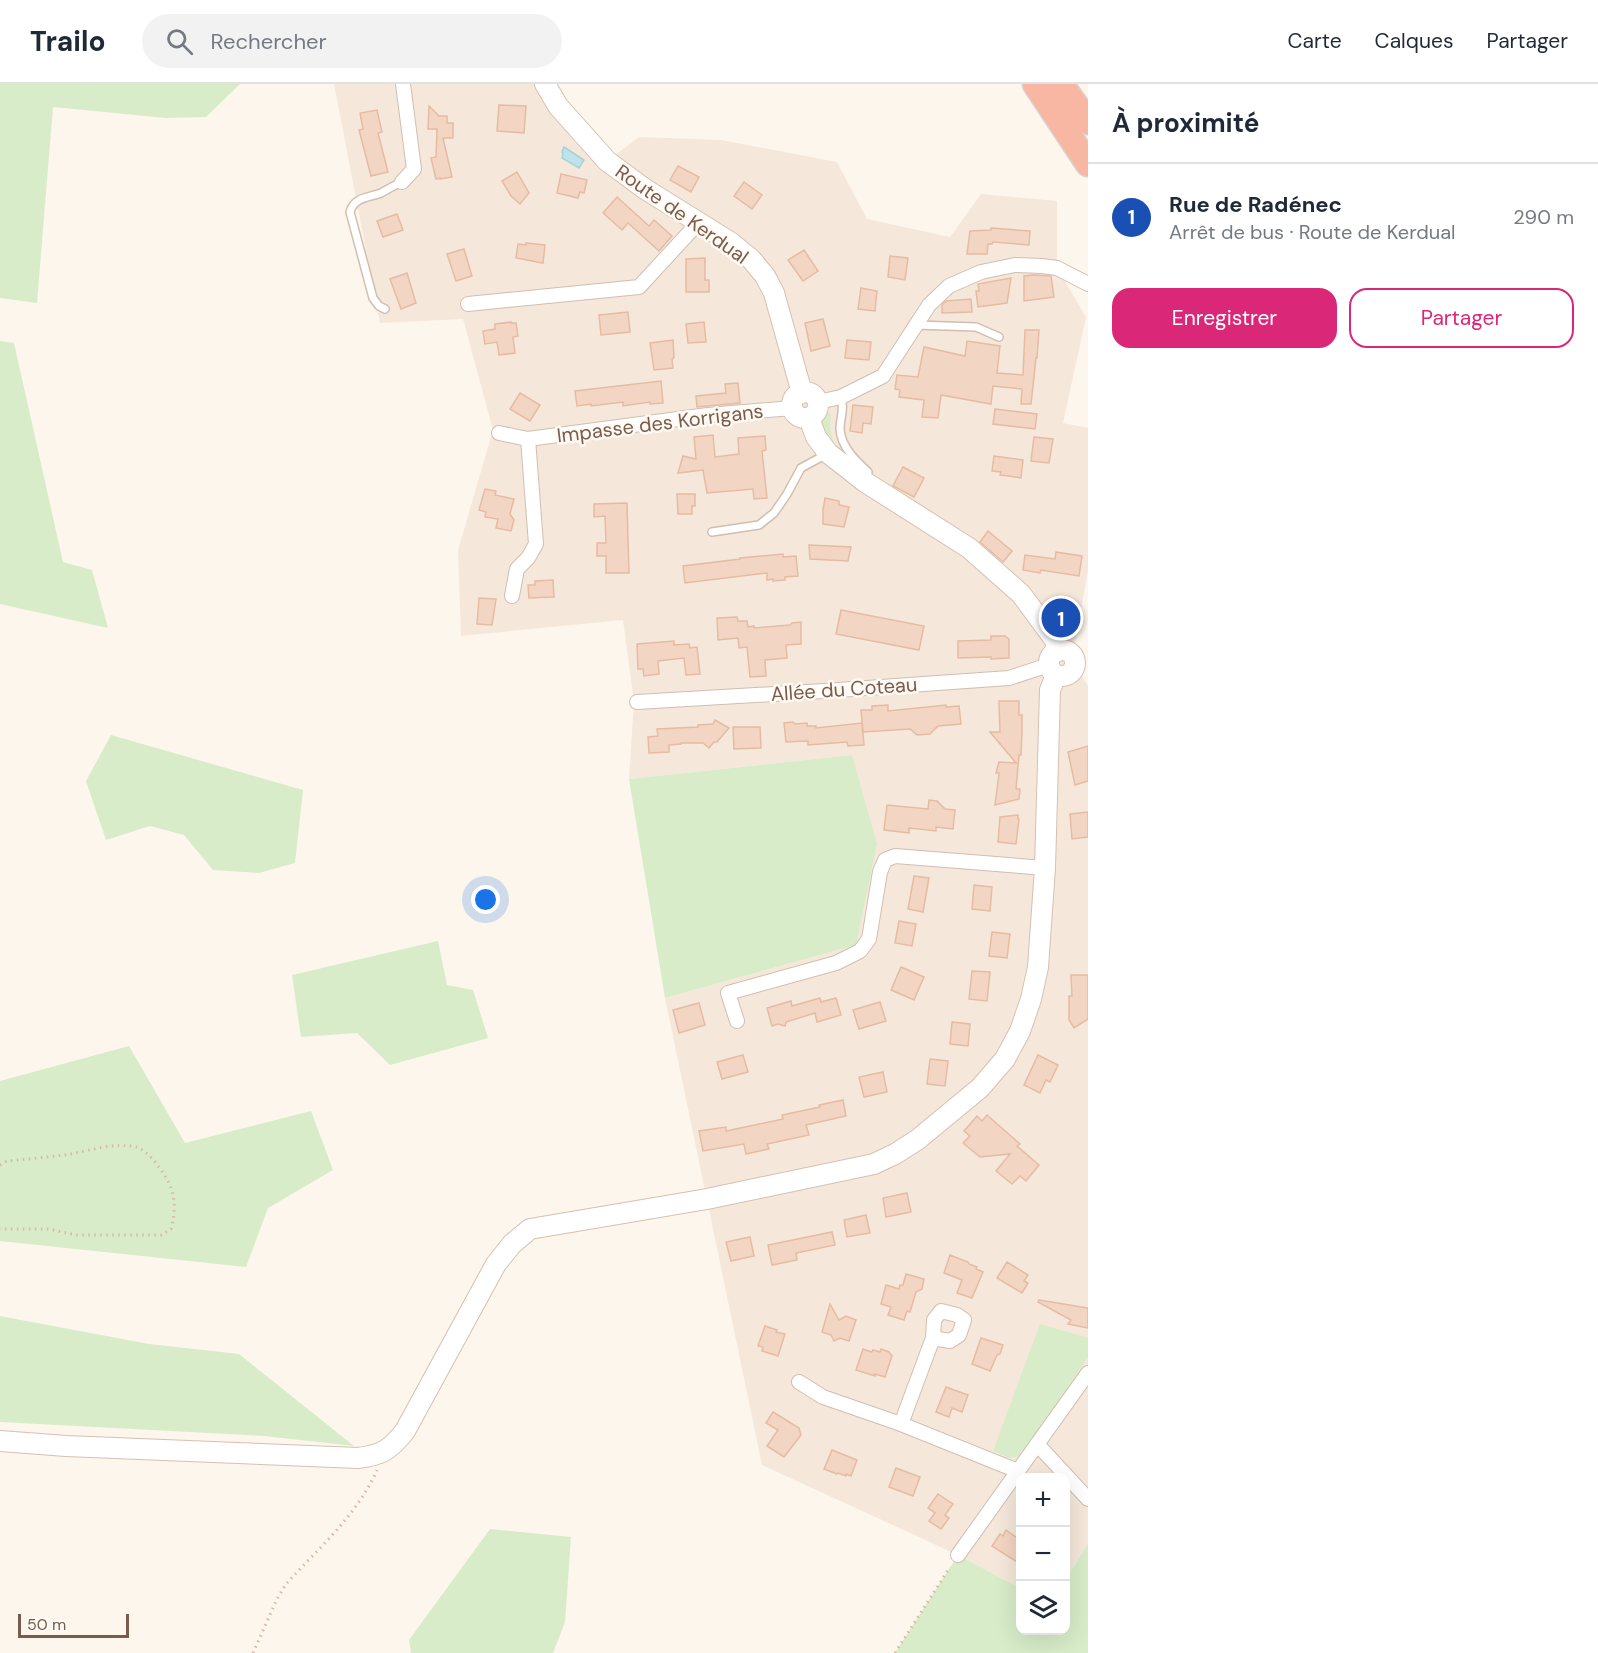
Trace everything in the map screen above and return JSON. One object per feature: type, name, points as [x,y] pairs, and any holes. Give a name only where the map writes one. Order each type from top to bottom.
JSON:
[{"type":"highway","points":[[1035,84],[1088,164]]},
{"type":"highway","points":[[1061,84],[1088,123]]},
{"type":"street","points":[[402,182],[414,169],[403,84]]},
{"type":"street","name":"Route de Kerdual","points":[[545,84],[558,106],[607,161],[645,189],[730,242],[751,259],[765,276],[774,293],[805,405],[816,437],[828,453],[865,482],[969,548],[1021,594],[1055,640],[1065,669]]},
{"type":"street","points":[[468,304],[639,287],[698,223]]},
{"type":"street","name":"Impasse des Korrigans","points":[[499,433],[528,439],[708,415],[805,405],[841,397],[883,376],[929,305],[949,286],[981,272],[1015,265],[1057,268],[1088,284]]},
{"type":"street","name":"Impasse des Korrigans","points":[[512,596],[517,569],[528,558],[536,544],[528,439]]},
{"type":"street","points":[[0,1441],[66,1446],[358,1458],[381,1454],[395,1444],[405,1431],[496,1264],[512,1244],[530,1229],[707,1199],[874,1164],[917,1140],[980,1088],[1005,1059],[1020,1031],[1031,999],[1038,967],[1045,868],[1050,690],[1065,669]]},
{"type":"street","name":"Allée du Coteau","points":[[637,702],[1009,678],[1065,669]]},
{"type":"street","points":[[737,1021],[728,993],[836,963],[860,951],[869,939],[880,872],[885,860],[895,856],[1045,868]]},
{"type":"street","points":[[901,1424],[933,1338]]},
{"type":"street","points":[[958,1555],[1088,1373]]},
{"type":"street","points":[[800,1382],[824,1397],[901,1424],[1018,1472]]},
{"type":"street","points":[[1037,1444],[1088,1498]]},
{"type":"lane","points":[[385,309],[379,306],[373,298],[350,212],[352,205],[361,198],[378,194],[402,182]]},
{"type":"lane","points":[[916,325],[976,327],[999,337]]},
{"type":"lane","points":[[841,397],[844,405],[840,431],[850,455],[868,472],[865,482]]},
{"type":"lane","points":[[712,532],[759,525],[774,513],[787,495],[801,468],[828,453]]},
{"type":"path","points":[[0,1165],[7,1161],[111,1146],[136,1148],[155,1161],[167,1179],[174,1197],[175,1214],[171,1229],[161,1235],[77,1234],[48,1229],[0,1229]]},
{"type":"path","points":[[253,1653],[286,1584],[369,1490],[381,1454]]},
{"type":"path","points":[[894,1653],[958,1555]]},
{"type":"shaded area","points":[[334,84],[545,84],[607,161],[639,137],[721,140],[837,162],[867,219],[950,237],[981,194],[1057,201],[1057,268],[1086,317],[1063,423],[1088,428],[1088,571],[1072,659],[1088,686],[1088,1544],[1070,1573],[1070,1473],[1016,1473],[1016,1586],[958,1555],[762,1465],[665,998],[856,945],[852,755],[629,779],[634,702],[623,620],[461,636],[458,550],[493,430],[463,319],[380,323]]},
{"type":"green space","points":[[0,84],[240,84],[206,117],[166,118],[53,107],[37,303],[0,298]]},
{"type":"green space","points":[[0,341],[14,343],[63,562],[92,570],[108,628],[0,604]]},
{"type":"green space","points":[[826,409],[831,415],[830,427],[834,445],[814,412]]},
{"type":"green space","points":[[111,735],[303,790],[295,863],[259,873],[213,870],[184,835],[150,826],[106,840],[86,781]]},
{"type":"green space","points":[[852,755],[877,844],[856,945],[665,998],[629,779]]},
{"type":"green space","points":[[438,941],[447,985],[473,990],[488,1038],[390,1065],[357,1033],[301,1037],[292,975]]},
{"type":"green space","points":[[129,1046],[185,1143],[311,1111],[333,1170],[268,1208],[246,1267],[0,1241],[0,1081]]},
{"type":"green space","points":[[0,1316],[149,1344],[239,1354],[354,1446],[264,1436],[0,1422]]},
{"type":"green space","points":[[1040,1324],[1088,1338],[1088,1357],[1021,1456],[1009,1458],[993,1451]]},
{"type":"green space","points":[[490,1529],[571,1537],[565,1622],[553,1653],[411,1653],[409,1640]]},
{"type":"green space","points":[[1088,1544],[1088,1653],[895,1653],[958,1555],[1016,1586],[1016,1635],[1070,1635],[1070,1573]]},
{"type":"water","points":[[564,147],[584,160],[579,168],[562,158]]},
{"type":"building","points":[[499,105],[526,106],[524,133],[497,131]]},
{"type":"building","points":[[429,106],[439,116],[447,116],[447,123],[453,123],[453,138],[443,138],[452,177],[436,179],[431,158],[436,157],[437,129],[428,129]]},
{"type":"building","points":[[377,110],[382,132],[378,133],[388,172],[371,176],[359,130],[363,129],[360,113]]},
{"type":"building","points":[[678,166],[699,177],[691,192],[670,180]]},
{"type":"building","points":[[517,172],[529,193],[520,204],[511,196],[502,181]]},
{"type":"building","points":[[561,174],[587,180],[584,193],[580,192],[578,198],[557,193]]},
{"type":"building","points":[[744,182],[762,195],[752,209],[734,196]]},
{"type":"building","points":[[617,197],[649,226],[654,220],[672,236],[659,251],[628,223],[622,230],[603,213]]},
{"type":"building","points":[[397,214],[403,230],[383,237],[377,221]]},
{"type":"building","points":[[991,228],[1030,231],[1029,245],[993,242],[988,244],[987,254],[967,254],[970,231],[991,230]]},
{"type":"building","points":[[526,243],[545,245],[543,263],[516,258],[518,244],[526,245]]},
{"type":"building","points":[[464,249],[472,276],[456,281],[447,254]]},
{"type":"building","points":[[804,250],[818,271],[803,281],[788,260]]},
{"type":"building","points":[[890,256],[908,258],[905,280],[888,277]]},
{"type":"building","points":[[705,258],[705,280],[709,280],[709,292],[686,292],[686,259]]},
{"type":"building","points":[[407,273],[416,303],[401,309],[390,279]]},
{"type":"building","points":[[1024,276],[1051,276],[1054,297],[1024,301]]},
{"type":"building","points":[[1011,278],[1007,303],[978,307],[976,291],[979,291],[978,284]]},
{"type":"building","points":[[861,288],[877,291],[875,311],[858,309]]},
{"type":"building","points":[[971,299],[972,312],[942,313],[942,305],[946,301]]},
{"type":"building","points":[[628,312],[630,332],[601,335],[599,315]]},
{"type":"building","points":[[823,319],[830,346],[811,351],[805,323]]},
{"type":"building","points":[[704,322],[706,342],[688,343],[686,324]]},
{"type":"building","points":[[516,323],[518,336],[513,337],[515,353],[499,355],[497,342],[485,344],[483,331],[495,329],[495,324]]},
{"type":"building","points":[[1025,330],[1039,330],[1031,404],[1021,404],[1022,389],[993,386],[991,404],[941,395],[938,418],[922,417],[924,400],[899,397],[900,390],[895,389],[897,375],[918,377],[924,347],[965,356],[967,341],[1000,346],[997,373],[1023,375]]},
{"type":"building","points":[[673,340],[673,368],[654,370],[650,343]]},
{"type":"building","points":[[847,340],[871,342],[869,360],[845,358]]},
{"type":"building","points":[[661,381],[663,403],[650,404],[650,402],[623,406],[623,402],[577,406],[575,391]]},
{"type":"building","points":[[738,383],[740,403],[697,407],[696,396],[726,393],[725,384]]},
{"type":"building","points":[[520,393],[540,405],[530,421],[510,409]]},
{"type":"building","points":[[853,405],[873,407],[871,424],[863,423],[862,433],[850,431]]},
{"type":"building","points":[[995,409],[1037,414],[1035,429],[993,424]]},
{"type":"building","points":[[713,435],[715,457],[739,454],[738,438],[765,436],[766,450],[762,451],[767,498],[754,499],[753,489],[707,493],[703,470],[678,473],[683,456],[696,459],[694,437]]},
{"type":"building","points":[[1034,437],[1053,439],[1049,463],[1031,461]]},
{"type":"building","points":[[994,456],[1023,460],[1021,478],[1000,475],[1001,472],[992,471]]},
{"type":"building","points":[[903,467],[924,478],[914,497],[893,486]]},
{"type":"building","points":[[485,489],[496,491],[495,495],[514,499],[510,514],[514,520],[511,531],[496,528],[498,519],[485,517],[486,512],[479,510]]},
{"type":"building","points":[[677,494],[695,494],[692,514],[678,514]]},
{"type":"building","points":[[825,498],[839,501],[839,505],[849,507],[844,527],[823,524]]},
{"type":"building","points":[[627,503],[629,573],[606,573],[606,556],[597,556],[597,543],[606,543],[605,516],[594,517],[594,504]]},
{"type":"building","points":[[988,531],[1012,551],[1003,562],[980,542]]},
{"type":"building","points":[[809,545],[851,547],[848,561],[810,559]]},
{"type":"building","points":[[1056,552],[1082,556],[1079,576],[1041,570],[1040,573],[1023,570],[1025,555],[1055,559]]},
{"type":"building","points":[[783,554],[783,557],[796,556],[798,576],[773,581],[773,579],[767,580],[767,573],[685,583],[683,566]]},
{"type":"building","points":[[553,580],[554,597],[529,598],[528,585],[535,585],[535,581]]},
{"type":"building","points":[[479,598],[496,599],[492,625],[477,624]]},
{"type":"building","points":[[841,610],[924,626],[919,650],[836,634]]},
{"type":"building","points":[[737,617],[738,621],[747,621],[748,627],[754,626],[754,628],[801,622],[801,644],[786,645],[787,658],[765,660],[766,676],[750,677],[747,647],[739,648],[738,638],[718,640],[717,618]]},
{"type":"building","points":[[991,636],[1005,636],[1009,639],[1009,658],[958,658],[958,641],[991,640]]},
{"type":"building","points":[[674,641],[674,645],[689,644],[690,648],[697,647],[700,674],[686,675],[684,658],[658,661],[659,674],[644,676],[643,669],[638,669],[637,644]]},
{"type":"building","points":[[999,701],[1019,701],[1022,733],[1016,789],[1020,789],[1019,799],[995,805],[999,773],[996,773],[999,762],[1016,763],[990,732],[1000,732]]},
{"type":"building","points":[[888,705],[888,711],[946,705],[946,707],[959,706],[961,724],[938,726],[930,734],[917,735],[910,729],[863,732],[861,710],[872,710],[872,706]]},
{"type":"building","points":[[715,720],[729,728],[709,748],[703,743],[681,743],[669,745],[669,752],[649,753],[648,737],[658,736],[657,729],[698,727],[698,725],[713,724]]},
{"type":"building","points":[[793,722],[795,724],[807,723],[807,726],[816,726],[816,728],[862,723],[864,745],[848,746],[847,742],[808,745],[808,741],[786,742],[784,723]]},
{"type":"building","points":[[733,727],[760,727],[761,748],[734,749]]},
{"type":"building","points":[[1088,746],[1088,781],[1075,785],[1068,752]]},
{"type":"building","points":[[929,800],[937,801],[945,809],[955,810],[953,829],[936,827],[936,831],[909,828],[909,833],[884,830],[887,805],[928,809]]},
{"type":"building","points":[[1088,812],[1088,837],[1072,839],[1070,814]]},
{"type":"building","points":[[1018,815],[1016,844],[998,842],[1000,817]]},
{"type":"building","points":[[914,876],[929,878],[923,912],[908,909]]},
{"type":"building","points":[[974,885],[992,887],[990,911],[972,909]]},
{"type":"building","points":[[899,921],[916,924],[912,946],[895,943]]},
{"type":"building","points":[[992,932],[1010,934],[1007,958],[989,956]]},
{"type":"building","points":[[901,967],[924,977],[914,1000],[891,990]]},
{"type":"building","points":[[972,971],[990,972],[987,1001],[969,999]]},
{"type":"building","points":[[1071,975],[1088,975],[1088,1019],[1074,1028],[1069,1020],[1069,996],[1072,996]]},
{"type":"building","points":[[820,998],[821,1002],[836,998],[841,1015],[817,1022],[815,1013],[786,1022],[785,1026],[778,1024],[772,1026],[767,1008],[791,1001],[792,1006]]},
{"type":"building","points":[[880,1002],[886,1021],[859,1029],[853,1010]]},
{"type":"building","points":[[699,1003],[705,1025],[679,1033],[673,1010]]},
{"type":"building","points":[[952,1022],[970,1024],[968,1046],[950,1044]]},
{"type":"building","points":[[743,1055],[748,1072],[722,1079],[717,1062]]},
{"type":"building","points":[[1038,1055],[1058,1065],[1050,1082],[1046,1080],[1040,1093],[1024,1085]]},
{"type":"building","points":[[930,1059],[948,1061],[945,1086],[927,1084]]},
{"type":"building","points":[[883,1072],[887,1092],[864,1097],[859,1077]]},
{"type":"building","points":[[843,1100],[846,1116],[806,1125],[809,1135],[767,1144],[769,1149],[746,1154],[744,1144],[703,1151],[699,1131],[726,1127],[726,1131],[783,1119],[782,1115]]},
{"type":"building","points":[[987,1115],[1020,1144],[1017,1146],[1039,1165],[1026,1181],[1020,1176],[1012,1184],[996,1171],[1010,1154],[980,1157],[963,1143],[970,1136],[964,1131],[977,1116],[982,1121]]},
{"type":"building","points":[[907,1193],[911,1212],[886,1217],[883,1198]]},
{"type":"building","points":[[866,1215],[870,1233],[847,1237],[844,1220]]},
{"type":"building","points":[[832,1232],[835,1245],[796,1253],[797,1260],[772,1265],[768,1245]]},
{"type":"building","points":[[750,1237],[754,1256],[731,1261],[726,1242]]},
{"type":"building","points":[[950,1255],[968,1262],[983,1272],[972,1298],[957,1293],[962,1280],[944,1273]]},
{"type":"building","points":[[1007,1262],[1028,1275],[1024,1281],[1028,1283],[1022,1293],[997,1278]]},
{"type":"building","points":[[906,1274],[924,1279],[922,1289],[916,1292],[910,1312],[907,1311],[904,1320],[888,1315],[891,1307],[881,1304],[886,1285],[899,1289],[900,1285],[903,1285]]},
{"type":"building","points":[[1039,1300],[1088,1308],[1088,1328],[1068,1324],[1071,1320],[1038,1302]]},
{"type":"building","points":[[830,1304],[839,1320],[846,1316],[856,1320],[849,1341],[840,1338],[834,1341],[831,1335],[822,1332]]},
{"type":"building","points":[[765,1326],[785,1334],[778,1356],[762,1351],[763,1347],[758,1346]]},
{"type":"building","points":[[981,1338],[1003,1345],[990,1371],[972,1364]]},
{"type":"building","points":[[863,1349],[880,1352],[881,1349],[889,1352],[892,1356],[885,1377],[856,1370]]},
{"type":"building","points":[[946,1387],[968,1395],[962,1412],[952,1408],[949,1417],[936,1412]]},
{"type":"building","points":[[773,1412],[799,1428],[801,1435],[784,1457],[767,1446],[778,1430],[766,1423]]},
{"type":"building","points":[[832,1450],[857,1460],[851,1476],[824,1469]]},
{"type":"building","points":[[896,1468],[920,1477],[913,1496],[889,1487]]},
{"type":"building","points":[[938,1494],[953,1504],[945,1515],[949,1518],[941,1529],[929,1521],[935,1513],[928,1508]]},
{"type":"building","points":[[1006,1530],[1016,1537],[1016,1561],[992,1546],[1000,1534],[1003,1536]]},
{"type":"place","name":"Rue de Radénec","points":[[1061,618]]}]
